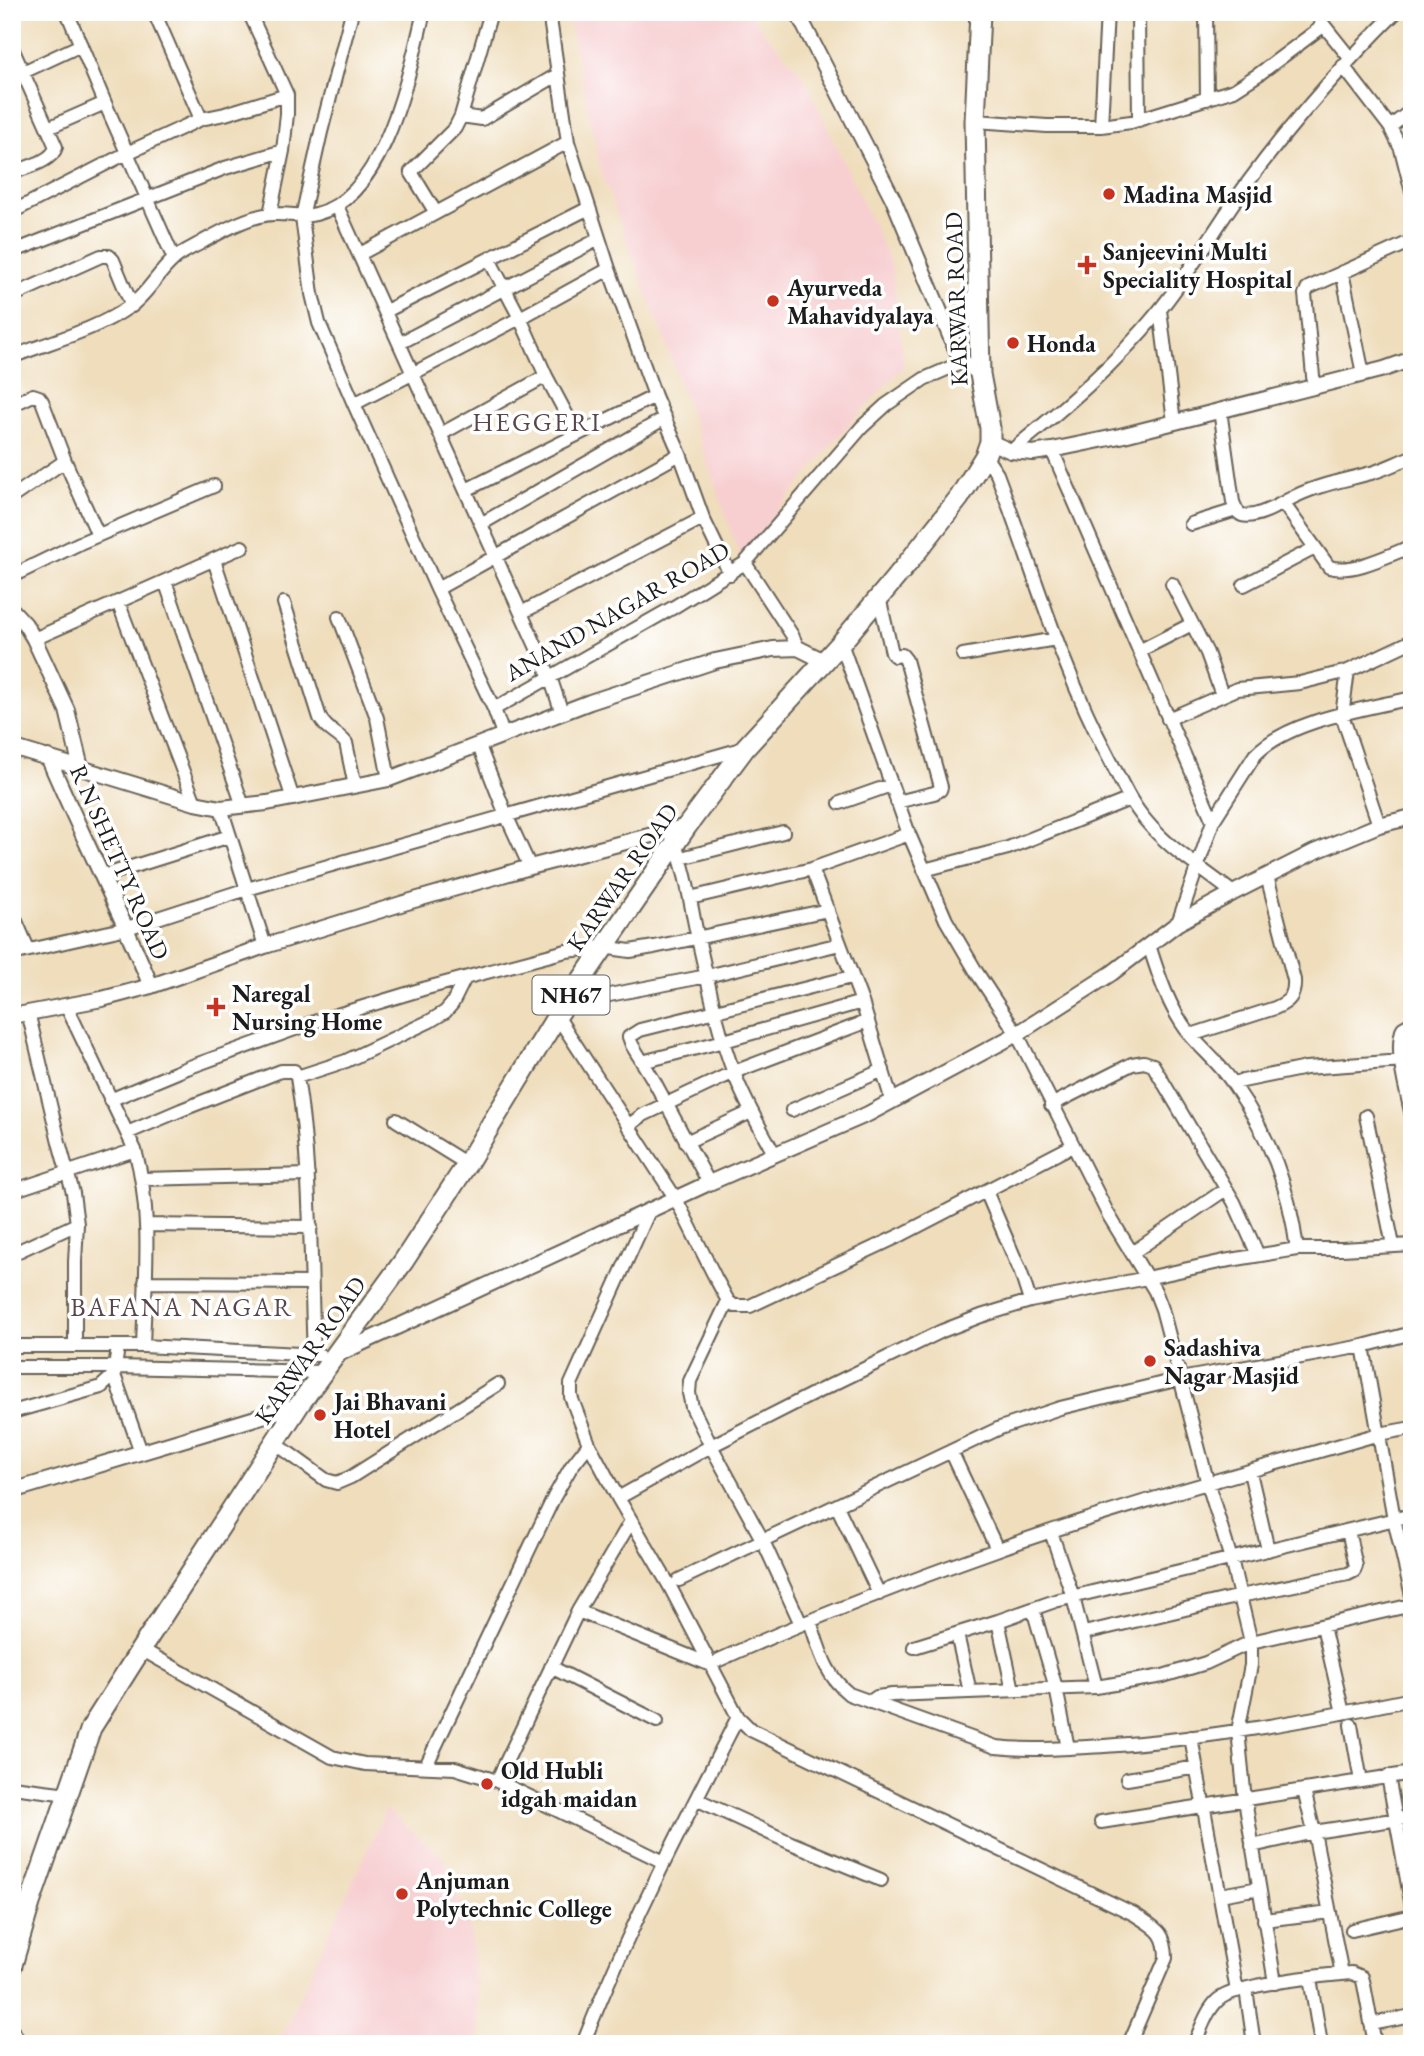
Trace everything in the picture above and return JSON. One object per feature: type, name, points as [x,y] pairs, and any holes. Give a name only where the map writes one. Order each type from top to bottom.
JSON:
[{"type":"highway","name":"KARWAR ROAD","points":[[12,1965],[30,1903],[91,1728],[299,1405],[318,1363],[335,1356],[402,1262],[467,1164],[569,997],[603,947],[678,851],[687,826],[745,748],[841,643],[959,498],[988,449],[990,428],[980,374],[975,121],[979,12]]},
{"type":"highway","points":[[12,2036],[18,2044]]},
{"type":"street","points":[[67,12],[174,259]]},
{"type":"street","points":[[153,12],[201,119]]},
{"type":"street","points":[[249,12],[287,95],[283,151],[272,214]]},
{"type":"street","points":[[352,12],[298,216],[312,294],[319,323],[354,404],[494,709]]},
{"type":"street","points":[[12,358],[96,326],[132,306],[174,259],[242,223],[272,214],[317,214],[337,206],[360,182],[387,139],[401,99],[424,12]]},
{"type":"street","points":[[436,213],[411,172],[455,128],[461,116],[491,12]]},
{"type":"street","points":[[549,12],[568,142],[589,208],[655,396],[703,518],[730,574]]},
{"type":"street","points":[[797,12],[893,199],[953,344],[963,362],[980,374]]},
{"type":"street","points":[[1101,126],[1107,12]]},
{"type":"street","points":[[1138,12],[1139,120]]},
{"type":"street","points":[[1206,12],[1207,99]]},
{"type":"street","points":[[1011,451],[1050,420],[1133,341],[1160,310],[1247,184],[1297,120],[1347,62],[1396,12]]},
{"type":"street","points":[[975,121],[1047,126],[1101,126],[1139,120],[1234,90],[1319,29],[1320,18]]},
{"type":"street","points":[[1320,18],[1390,127],[1401,149],[1412,192]]},
{"type":"street","points":[[23,72],[81,45]]},
{"type":"street","points":[[12,48],[56,146],[54,153],[48,158],[12,173]]},
{"type":"street","points":[[461,116],[474,119],[489,116],[557,75]]},
{"type":"street","points":[[12,212],[127,153],[201,119],[287,95]]},
{"type":"street","points":[[48,128],[105,103]]},
{"type":"street","points":[[1390,127],[1412,110]]},
{"type":"street","points":[[360,254],[568,142]]},
{"type":"street","points":[[12,252],[147,198],[283,151]]},
{"type":"street","points":[[337,206],[550,677],[562,713]]},
{"type":"street","points":[[386,311],[589,208]]},
{"type":"street","points":[[400,343],[599,239]]},
{"type":"street","points":[[1314,386],[1306,294],[1308,288],[1412,241]]},
{"type":"street","points":[[12,296],[101,256],[109,256],[132,306]]},
{"type":"street","points":[[489,259],[577,434]]},
{"type":"street","points":[[354,404],[609,269]]},
{"type":"street","points":[[1342,272],[1363,374]]},
{"type":"street","points":[[1160,310],[1174,422]]},
{"type":"street","points":[[1233,893],[1162,838],[1130,799],[1097,735],[1056,639],[988,449],[1033,453],[1052,450],[1174,422],[1412,359]]},
{"type":"street","name":"ANAND NAGAR ROAD","points":[[503,734],[494,709],[746,563],[862,427],[878,412],[924,379],[963,362]]},
{"type":"street","points":[[440,434],[546,376]]},
{"type":"street","points":[[12,405],[33,395],[42,401],[98,535]]},
{"type":"street","points":[[466,490],[655,396]]},
{"type":"street","points":[[1220,410],[1236,510],[1242,515],[1273,509],[1325,484],[1371,473],[1412,457]]},
{"type":"street","points":[[481,524],[664,418]]},
{"type":"street","points":[[1052,450],[1213,821]]},
{"type":"street","points":[[437,589],[680,454]]},
{"type":"street","points":[[12,497],[65,461]]},
{"type":"street","points":[[12,576],[98,535],[214,486]]},
{"type":"street","points":[[1283,503],[1325,563],[1336,569],[1377,561],[1412,545]]},
{"type":"street","points":[[1191,524],[1236,510]]},
{"type":"street","points":[[521,613],[703,518]]},
{"type":"street","points":[[34,639],[242,547]]},
{"type":"street","points":[[1244,585],[1315,548]]},
{"type":"street","points":[[214,560],[293,799]]},
{"type":"street","points":[[746,563],[798,648]]},
{"type":"street","points":[[165,581],[243,806]]},
{"type":"street","points":[[1172,584],[1207,653],[1222,695]]},
{"type":"street","points":[[879,597],[892,653],[895,656],[902,655],[906,660],[942,787],[934,793],[897,802]]},
{"type":"street","points":[[118,602],[195,803]]},
{"type":"street","points":[[284,603],[320,718],[331,732],[346,743],[355,786]]},
{"type":"street","name":"R N SHETTY ROAD","points":[[12,610],[34,639],[67,710],[81,768]]},
{"type":"street","points":[[339,617],[377,718],[388,779]]},
{"type":"street","points":[[1139,651],[1192,624]]},
{"type":"street","points":[[963,655],[1056,639]]},
{"type":"street","points":[[1168,719],[1237,688],[1300,683],[1348,671],[1412,641]]},
{"type":"street","points":[[841,643],[909,834],[946,920],[1017,1034],[1072,1146],[1108,1214],[1155,1291],[1162,1309],[1208,1484],[1231,1559],[1251,1642],[1251,1665],[1238,1731],[1245,1800],[1275,1983]]},
{"type":"street","points":[[12,747],[195,803],[221,808],[243,806],[293,799],[388,779],[479,746],[503,734],[715,661],[773,649],[798,648],[824,662]]},
{"type":"street","points":[[1348,671],[1342,715],[1379,825]]},
{"type":"street","points":[[1178,923],[1213,821],[1263,746],[1280,735],[1342,715],[1412,698]]},
{"type":"street","points":[[479,746],[530,867]]},
{"type":"street","points":[[12,954],[127,928],[247,889],[745,748]]},
{"type":"street","name":"R N SHETTY ROAD","points":[[48,757],[151,986]]},
{"type":"street","points":[[840,803],[891,785]]},
{"type":"street","points":[[924,870],[1008,848],[1130,799]]},
{"type":"street","points":[[221,808],[265,946]]},
{"type":"street","points":[[335,1356],[709,1183],[868,1114],[1017,1034],[1112,973],[1178,923],[1314,852],[1379,825],[1412,817]]},
{"type":"street","points":[[12,1016],[102,999],[151,986],[265,946],[404,903],[687,826]]},
{"type":"street","points":[[775,1155],[751,1112],[724,1041],[678,851],[783,832]]},
{"type":"street","points":[[691,898],[813,869],[909,834]]},
{"type":"street","points":[[103,876],[230,836]]},
{"type":"street","points":[[813,869],[862,1002],[892,1101]]},
{"type":"street","points":[[1191,1035],[1275,1008],[1289,1002],[1293,995],[1294,981],[1267,876]]},
{"type":"street","points":[[110,1100],[187,1068],[317,1021],[566,951],[603,947],[630,951],[828,910]]},
{"type":"street","points":[[12,912],[28,949]]},
{"type":"street","points":[[569,997],[599,997],[707,976],[840,944]]},
{"type":"street","points":[[1149,945],[1159,977],[1174,1010],[1191,1035],[1233,1083],[1258,1123],[1273,1156],[1292,1213],[1297,1249]]},
{"type":"street","points":[[709,1183],[629,1037],[632,1033],[851,977]]},
{"type":"street","points":[[298,1077],[346,1061],[430,1021],[452,1004],[465,978]]},
{"type":"street","points":[[642,1062],[862,1002]]},
{"type":"street","points":[[66,1005],[135,1150],[142,1179],[146,1225],[143,1346]]},
{"type":"street","points":[[28,1013],[73,1193],[77,1224],[75,1346]]},
{"type":"street","points":[[557,1016],[676,1199],[734,1306],[750,1306],[903,1234],[1072,1146]]},
{"type":"street","points":[[628,1126],[643,1115],[734,1072],[868,1021]]},
{"type":"street","points":[[1412,1023],[1403,1028],[1400,1035],[1412,1116]]},
{"type":"street","points":[[1233,1083],[1306,1068],[1402,1061]]},
{"type":"street","points":[[1051,1105],[1132,1064],[1144,1062],[1153,1065],[1226,1189],[1258,1255]]},
{"type":"street","points":[[792,1110],[883,1070]]},
{"type":"street","points":[[127,1133],[281,1071],[294,1071],[298,1077],[305,1125],[311,1227],[311,1283],[318,1363]]},
{"type":"street","points":[[686,1142],[751,1112]]},
{"type":"street","points":[[1366,1116],[1393,1245]]},
{"type":"street","points":[[396,1120],[467,1164]]},
{"type":"street","points":[[12,1191],[135,1150]]},
{"type":"street","points":[[142,1179],[308,1175]]},
{"type":"street","points":[[1132,1254],[1226,1189]]},
{"type":"street","points":[[986,1191],[1030,1301]]},
{"type":"street","points":[[649,1211],[571,1384],[571,1397],[589,1444],[631,1521],[715,1662],[738,1717],[751,1730],[1134,1914],[1160,1931],[1166,1943],[1166,1958],[1129,2044]]},
{"type":"street","points":[[12,1254],[77,1224]]},
{"type":"street","points":[[146,1225],[311,1227]]},
{"type":"street","points":[[618,1498],[711,1446],[942,1331],[1030,1301],[1224,1261],[1297,1249],[1412,1245]]},
{"type":"street","points":[[145,1282],[311,1283]]},
{"type":"street","points":[[729,1301],[690,1381],[692,1407],[764,1541],[828,1672],[836,1684],[849,1694],[996,1746],[1022,1750],[1139,1743],[1238,1731],[1412,1699]]},
{"type":"street","points":[[679,1580],[1000,1428],[1060,1408],[1180,1379],[1363,1346],[1412,1333]]},
{"type":"street","points":[[12,1346],[143,1346],[318,1363]]},
{"type":"street","points":[[118,1346],[115,1371],[141,1452]]},
{"type":"street","points":[[1363,1346],[1394,1519],[1412,1596]]},
{"type":"street","points":[[12,1367],[115,1371],[318,1363]]},
{"type":"street","points":[[12,1412],[101,1387],[115,1371]]},
{"type":"street","points":[[275,1443],[326,1480],[337,1483],[351,1477],[498,1384]]},
{"type":"street","points":[[12,1491],[299,1405]]},
{"type":"street","points":[[578,1611],[715,1662],[806,1623],[997,1549],[1136,1504],[1379,1434],[1412,1428]]},
{"type":"street","points":[[426,1766],[554,1497],[571,1466],[589,1444]]},
{"type":"street","points":[[951,1451],[997,1549]]},
{"type":"street","points":[[1250,1472],[1268,1550]]},
{"type":"street","points":[[837,1506],[879,1594]]},
{"type":"street","points":[[914,1647],[1073,1597],[1412,1515]]},
{"type":"street","points":[[497,1781],[578,1611],[631,1521]]},
{"type":"street","points":[[1084,1633],[1348,1574],[1354,1571],[1356,1566],[1348,1531]]},
{"type":"street","points":[[1051,1532],[1084,1633],[1096,1687]]},
{"type":"street","points":[[870,1702],[877,1697],[892,1695],[1096,1687],[1163,1676],[1206,1663],[1251,1642],[1412,1605]]},
{"type":"street","points":[[1033,1609],[1056,1688],[1068,1748]]},
{"type":"street","points":[[998,1621],[1013,1690]]},
{"type":"street","points":[[1323,1626],[1343,1713]]},
{"type":"street","points":[[957,1634],[970,1692]]},
{"type":"street","points":[[141,1649],[332,1757],[365,1763],[455,1768],[497,1781],[664,1862]]},
{"type":"street","points":[[551,1667],[657,1721]]},
{"type":"street","points":[[583,2044],[604,1989],[664,1862],[738,1717]]},
{"type":"street","points":[[1351,1725],[1361,1781]]},
{"type":"street","points":[[1191,1737],[1220,1895],[1254,2044]]},
{"type":"street","points":[[1127,1779],[1197,1768]]},
{"type":"street","points":[[1101,1822],[1412,1773]]},
{"type":"street","points":[[1388,1776],[1408,1868],[1412,1908]]},
{"type":"street","points":[[12,1787],[68,1794]]},
{"type":"street","points":[[1304,1790],[1342,1973]]},
{"type":"street","points":[[696,1799],[791,1843],[881,1880]]},
{"type":"street","points":[[1252,1846],[1314,1832],[1412,1817]]},
{"type":"street","points":[[1220,1895],[1259,1888]]},
{"type":"street","points":[[1264,1920],[1330,1912]]},
{"type":"street","points":[[1352,1930],[1412,1916]]},
{"type":"street","points":[[1194,2044],[1211,2008],[1226,1994],[1342,1973],[1352,1973],[1362,1978],[1375,2044]]},
{"type":"street","points":[[1310,1978],[1321,2044]]},
{"type":"street","points":[[1371,2024],[1412,2016]]},
{"type":"shaded area","name":"Ayurveda Mahavidyalaya","points":[[567,12],[750,12],[760,28],[803,75],[892,266],[904,366],[843,431],[740,556],[663,336],[601,172]]},
{"type":"shaded area","name":"Anjuman Polytechnic College","points":[[386,1809],[444,1858],[470,1930],[478,1997],[479,2044],[278,2044]]},
{"type":"place","name":"Madina Masjid","points":[[1109,194]]},
{"type":"place","name":"Sanjeevini Multi Speciality Hospital","points":[[1087,265]]},
{"type":"place","name":"Ayurveda Mahavidyalaya","points":[[773,301]]},
{"type":"place","name":"Honda","points":[[1013,343]]},
{"type":"place","name":"Naregal Nursing Home","points":[[216,1007]]},
{"type":"place","name":"Sadashiva Nagar Masjid","points":[[1150,1361]]},
{"type":"place","name":"Jai Bhavani Hotel","points":[[320,1415]]},
{"type":"place","name":"Old Hubli idgah maidan","points":[[487,1784]]},
{"type":"place","name":"Anjuman Polytechnic College","points":[[402,1894]]},
{"type":"district","name":"HEGGERI","points":[[537,422]]},
{"type":"district","name":"BAFANA NAGAR","points":[[182,1307]]}]
